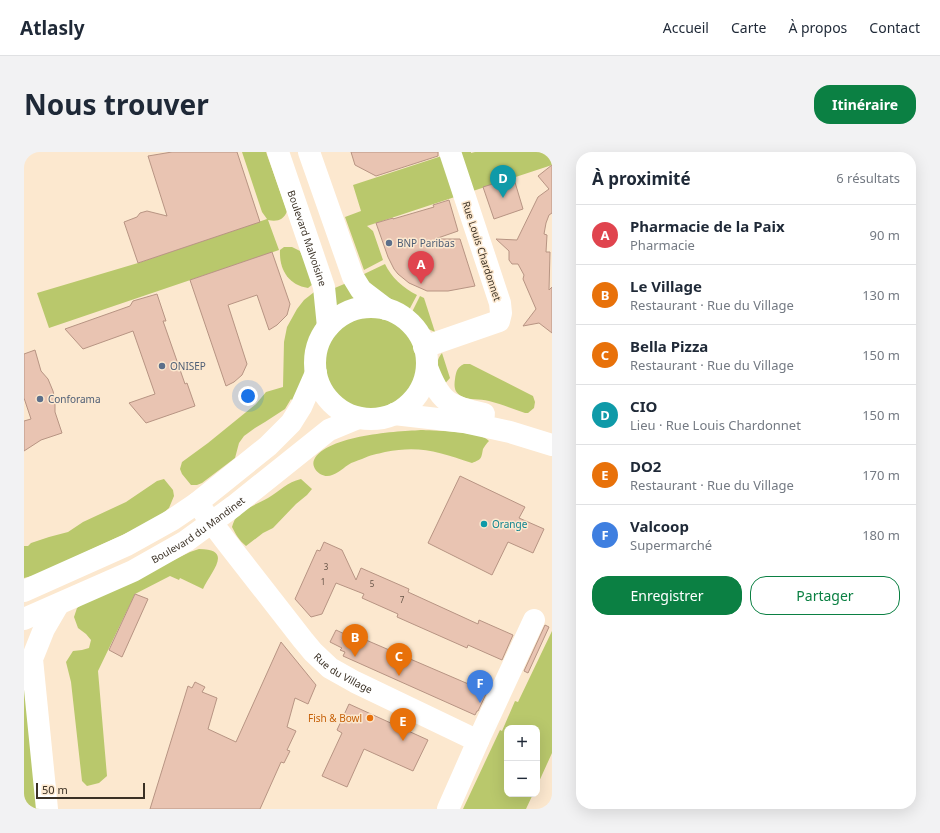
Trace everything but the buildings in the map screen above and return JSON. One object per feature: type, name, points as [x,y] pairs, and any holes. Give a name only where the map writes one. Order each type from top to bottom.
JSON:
[{"type":"main road","name":"Boulevard Malvoisine","points":[[278,152],[324,287],[328,327]]},
{"type":"main road","points":[[309,152],[353,276],[361,290],[386,309],[406,319],[414,327],[420,336],[434,385],[440,394],[452,405],[462,409],[508,419],[552,434]]},
{"type":"main road","name":"Rue Louis Chardonnet","points":[[426,357],[499,321],[501,313],[500,303],[450,152]]},
{"type":"main road","points":[[386,309],[370,308],[355,310],[336,320],[328,327],[323,335],[317,349],[315,363],[316,373],[323,393],[330,402],[338,409],[358,418],[376,419],[394,414],[402,410],[417,396],[424,382],[426,357]]},
{"type":"main road","points":[[24,592],[127,545],[172,520],[197,503],[268,446],[291,423],[301,407],[316,373]]},
{"type":"main road","points":[[394,414],[464,422],[510,432],[552,445]]},
{"type":"main road","name":"Boulevard du Mandinet","points":[[24,619],[134,571],[186,541],[212,523],[329,430],[358,418]]},
{"type":"main road","name":"Rue du Village","points":[[197,503],[303,640],[330,668],[355,682],[478,741]]},
{"type":"main road","points":[[47,809],[28,654],[58,605]]},
{"type":"main road","points":[[448,809],[534,620]]},
{"type":"green space","points":[[242,152],[266,152],[287,211],[280,220],[268,220],[279,250],[49,328],[37,293],[138,263],[267,219],[262,212]]},
{"type":"green space","points":[[454,152],[552,152],[552,165],[367,226],[373,231],[383,260],[364,270],[345,217],[361,211],[353,185]]},
{"type":"green space","points":[[284,247],[292,247],[300,251],[313,284],[308,288],[290,280],[283,270],[280,250]]},
{"type":"green space","points":[[385,264],[398,282],[417,295],[409,310],[384,298],[362,275]]},
{"type":"green space","points":[[349,282],[355,297],[352,300],[336,306],[330,290]]},
{"type":"green space","points":[[318,289],[317,323],[308,343],[305,372],[295,403],[291,399],[285,409],[244,436],[239,443],[235,458],[202,483],[191,485],[180,469],[182,462],[256,404],[266,392],[283,387],[284,342],[287,327],[304,300]]},
{"type":"green space","points":[[420,296],[424,298],[435,332],[426,328],[412,312]]},
{"type":"green space","points":[[371,317],[389,320],[404,330],[414,345],[417,363],[414,381],[404,396],[389,406],[371,409],[353,406],[338,396],[328,381],[325,363],[328,345],[338,330],[353,320]]},
{"type":"green space","points":[[442,353],[450,378],[441,388],[437,365],[439,357]]},
{"type":"green space","points":[[464,364],[470,364],[533,396],[535,402],[534,408],[528,413],[525,413],[489,401],[464,398],[456,391],[455,382],[457,370]]},
{"type":"green space","points":[[423,430],[468,433],[477,435],[489,441],[483,449],[482,455],[478,461],[472,463],[439,453],[409,449],[368,456],[351,463],[330,476],[324,476],[316,471],[313,463],[321,452],[333,445],[347,440],[381,433]]},
{"type":"green space","points":[[164,479],[173,490],[174,496],[169,508],[162,514],[144,525],[36,575],[24,578],[24,546],[28,546],[31,543],[68,532],[83,522],[126,502],[157,481]]},
{"type":"green space","points":[[301,479],[312,489],[307,495],[296,504],[273,528],[263,533],[246,546],[241,542],[232,527],[235,519],[247,509],[268,498],[288,484]]},
{"type":"green space","points":[[199,549],[210,550],[216,553],[218,557],[217,563],[203,589],[180,578],[179,580],[170,576],[135,594],[98,671],[107,776],[99,783],[87,786],[82,781],[71,682],[66,662],[73,651],[89,648],[91,640],[78,628],[74,617],[77,608],[85,602]]},
{"type":"green space","points":[[552,631],[552,753],[540,779],[540,725],[505,725],[515,701],[518,702]]},
{"type":"green space","points":[[24,668],[40,809],[24,809]]},
{"type":"green space","points":[[504,726],[504,797],[532,797],[526,809],[463,809],[500,730],[502,731]]},
{"type":"place","name":"CIO","points":[[503,198]]},
{"type":"place","name":"BNP Paribas","points":[[389,243]]},
{"type":"place","name":"Pharmacie de la Paix","points":[[421,284]]},
{"type":"place","name":"ONISEP","points":[[162,366]]},
{"type":"place","name":"Conforama","points":[[40,399]]},
{"type":"place","name":"Orange","points":[[484,524]]},
{"type":"place","name":"Le Village","points":[[355,657]]},
{"type":"place","name":"Bella Pizza","points":[[399,676]]},
{"type":"place","name":"Valcoop","points":[[480,703]]},
{"type":"place","name":"Fish & Bowl","points":[[370,718]]},
{"type":"place","name":"DO2","points":[[403,741]]}]
